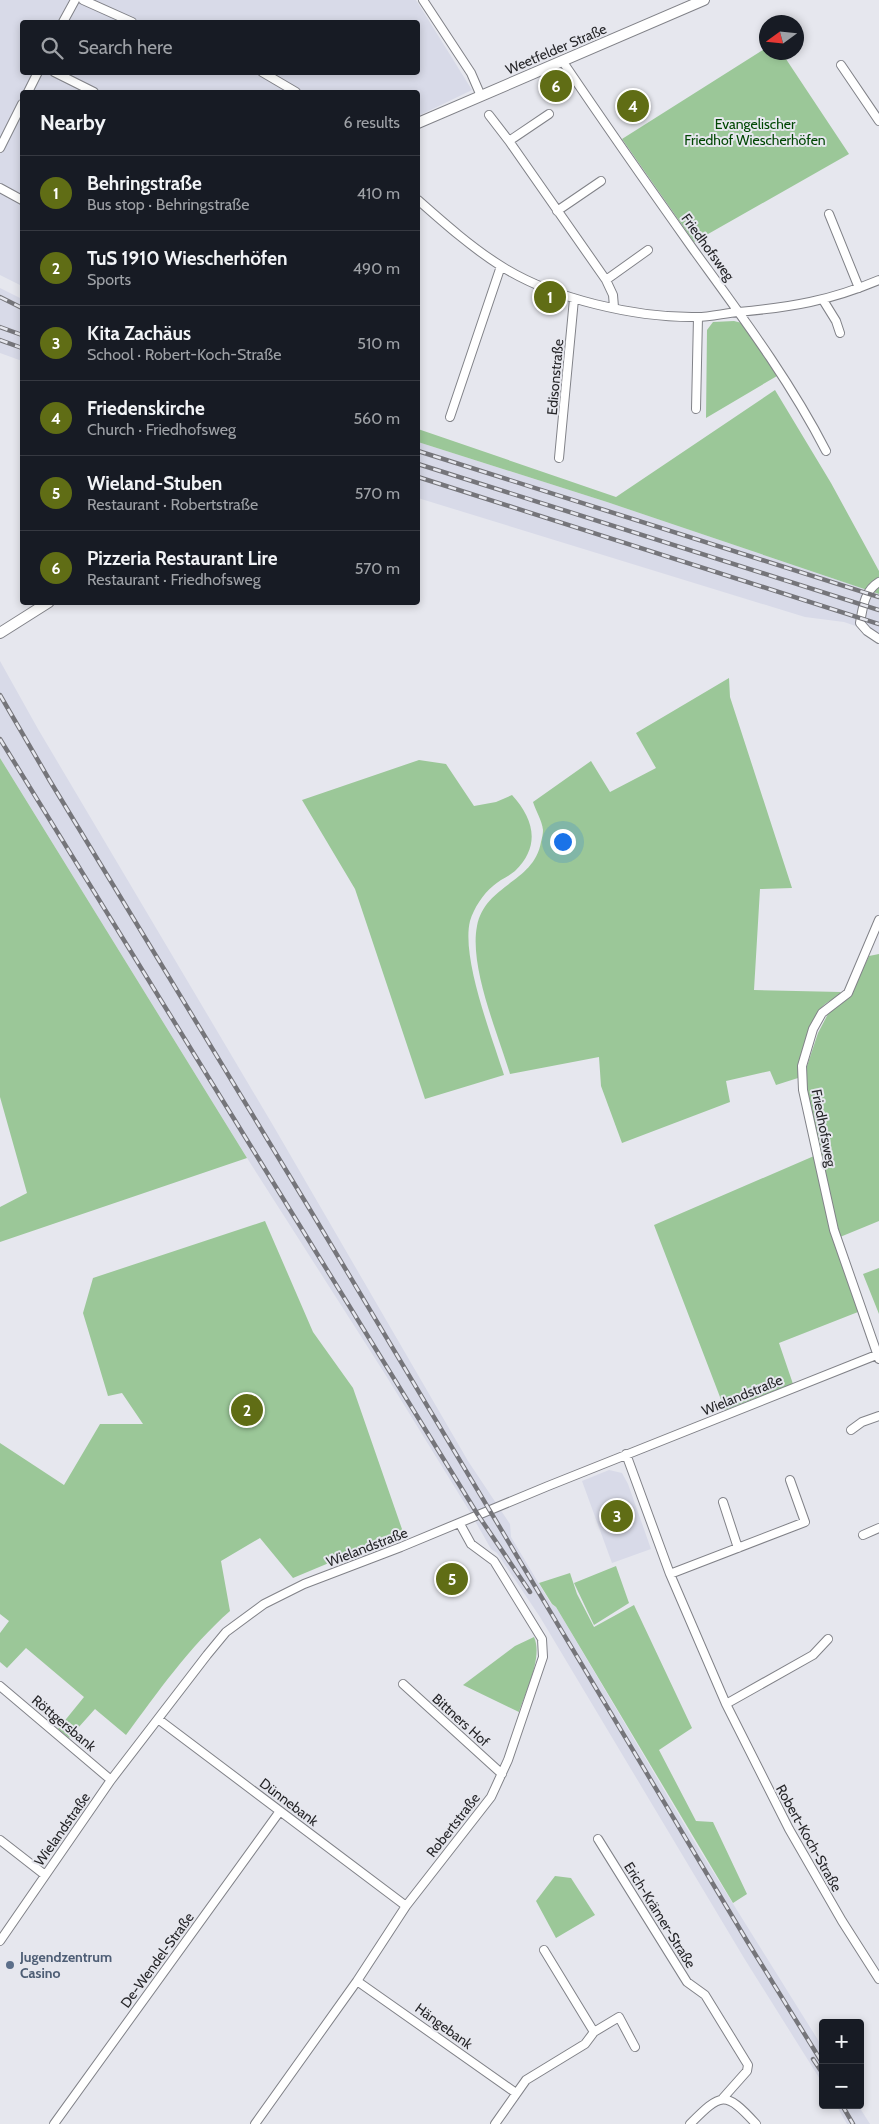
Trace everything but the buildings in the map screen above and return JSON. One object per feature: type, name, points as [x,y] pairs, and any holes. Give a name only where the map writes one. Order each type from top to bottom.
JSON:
[{"type":"street","points":[[65,20],[75,0]]},
{"type":"street","points":[[83,0],[128,20]]},
{"type":"street","points":[[423,0],[470,72],[481,96]]},
{"type":"street","name":"Weetfelder Straße","points":[[420,122],[704,0]]},
{"type":"street","name":"Friedhofsweg","points":[[563,62],[739,312],[808,415],[826,451]]},
{"type":"street","points":[[841,65],[879,121]]},
{"type":"street","points":[[29,90],[36,75]]},
{"type":"street","points":[[60,75],[90,90]]},
{"type":"street","points":[[267,75],[293,90]]},
{"type":"street","points":[[0,148],[20,108]]},
{"type":"street","points":[[489,114],[606,280],[613,295],[614,307]]},
{"type":"street","points":[[509,142],[549,114]]},
{"type":"street","points":[[557,211],[601,181]]},
{"type":"street","points":[[0,188],[20,199]]},
{"type":"street","points":[[420,202],[459,236],[502,266],[543,286],[574,299],[658,316],[698,317],[801,306],[879,280]]},
{"type":"street","points":[[829,214],[859,288]]},
{"type":"street","points":[[606,280],[648,250]]},
{"type":"street","points":[[450,417],[502,266]]},
{"type":"street","name":"Edisonstraße","points":[[559,458],[574,299]]},
{"type":"street","points":[[823,300],[836,321],[840,333]]},
{"type":"street","points":[[696,409],[698,317]]},
{"type":"street","points":[[879,582],[871,587],[867,593],[860,623],[867,632],[879,639]]},
{"type":"street","points":[[0,633],[44,605]]},
{"type":"street","name":"Friedhofsweg","points":[[879,920],[848,993],[822,1013],[813,1029],[802,1066],[803,1090],[834,1230],[879,1356]]},
{"type":"street","name":"Wielandstraße","points":[[0,1941],[111,1780],[226,1632],[264,1604],[291,1590],[460,1524],[626,1454],[879,1356]]},
{"type":"street","points":[[851,1430],[862,1422],[879,1416]]},
{"type":"street","name":"Robert-Koch-Straße","points":[[626,1454],[670,1574],[726,1704],[789,1829],[842,1922],[879,1979]]},
{"type":"street","points":[[670,1574],[805,1522],[790,1480]]},
{"type":"street","points":[[723,1502],[738,1548]]},
{"type":"street","name":"Robertstraße","points":[[255,2124],[357,1980],[406,1906],[486,1804],[502,1774],[540,1666],[544,1647],[542,1639],[494,1561],[471,1544],[460,1524]]},
{"type":"street","points":[[863,1535],[879,1528]]},
{"type":"street","points":[[726,1704],[813,1655],[828,1639]]},
{"type":"street","name":"Bittners Hof","points":[[403,1684],[502,1774]]},
{"type":"street","name":"Röttgersbank","points":[[0,1686],[111,1780]]},
{"type":"street","name":"Dünnebank","points":[[158,1719],[406,1906]]},
{"type":"street","name":"De-Wendel-Straße","points":[[54,2124],[280,1811]]},
{"type":"street","name":"Erich-Krämer-Straße","points":[[598,1839],[687,1982],[705,1995],[748,2065],[747,2071],[723,2098]]},
{"type":"street","points":[[0,1840],[45,1875]]},
{"type":"street","points":[[544,1950],[594,2032]]},
{"type":"street","name":"Hängebank","points":[[357,1980],[516,2093]]},
{"type":"street","points":[[495,2124],[526,2080],[585,2044],[594,2032],[619,2018],[635,2047]]},
{"type":"street","points":[[690,2124],[709,2105],[723,2098],[737,2105],[756,2124]]},
{"type":"shaded area","points":[[0,0],[416,0],[472,90],[420,115],[420,90],[20,90],[20,285],[0,275]]},
{"type":"shaded area","points":[[0,288],[20,298],[20,360],[0,353]]},
{"type":"shaded area","points":[[420,443],[607,502],[879,594],[879,634],[844,622],[805,617],[420,499]]},
{"type":"shaded area","points":[[0,661],[38,729],[274,1127],[468,1461],[510,1524],[511,1537],[551,1604],[556,1607],[697,1846],[819,2042],[819,2078],[744,1958],[540,1617],[497,1553],[491,1549],[385,1374],[247,1158],[0,758]]},
{"type":"shaded area","points":[[609,1470],[622,1473],[628,1484],[651,1549],[612,1563],[582,1481]]},
{"type":"shaded area","points":[[838,2109],[861,2109],[870,2124],[847,2124]]},
{"type":"green space","name":"Evangelischer Friedhof Wiescherhöfen","points":[[759,52],[759,60],[787,60],[849,154],[694,242],[622,139]]},
{"type":"green space","points":[[734,321],[742,323],[777,376],[706,418],[707,330],[713,322]]},
{"type":"green space","points":[[775,390],[831,483],[879,571],[879,594],[607,502],[420,443],[420,430],[616,497]]},
{"type":"green space","points":[[729,678],[730,697],[792,888],[760,889],[754,990],[841,992],[822,1007],[808,1031],[798,1078],[776,1085],[770,1071],[726,1081],[730,1102],[622,1143],[601,1086],[599,1057],[510,1074],[481,980],[477,961],[477,926],[482,912],[489,901],[520,876],[537,856],[543,830],[533,802],[591,761],[610,792],[656,768],[636,733]]},
{"type":"green space","points":[[0,758],[247,1158],[0,1242],[0,1207],[27,1193],[0,1097]]},
{"type":"green space","points":[[419,760],[446,764],[474,806],[496,802],[512,795],[525,813],[532,833],[529,852],[523,862],[515,871],[495,884],[476,906],[470,921],[468,937],[479,998],[504,1075],[425,1099],[355,889],[302,800]]},
{"type":"green space","points":[[879,954],[879,1221],[840,1237],[818,1157],[804,1075],[818,1033],[829,1012],[849,998],[869,956]]},
{"type":"green space","points":[[814,1156],[830,1231],[858,1312],[779,1343],[793,1384],[725,1410],[654,1225]]},
{"type":"green space","points":[[265,1221],[313,1332],[353,1388],[403,1532],[293,1578],[260,1538],[221,1561],[230,1611],[201,1640],[162,1686],[126,1735],[95,1709],[69,1738],[58,1729],[84,1697],[26,1648],[7,1668],[0,1662],[0,1633],[9,1621],[0,1614],[0,1443],[64,1485],[100,1424],[143,1424],[122,1393],[108,1396],[83,1313],[93,1278]]},
{"type":"green space","points":[[879,1268],[879,1314],[863,1274]]},
{"type":"green space","points":[[616,1566],[629,1603],[594,1625],[574,1583]]},
{"type":"green space","points":[[570,1573],[577,1594],[594,1627],[634,1605],[692,1728],[659,1750],[696,1821],[713,1822],[747,1894],[733,1903],[556,1607],[552,1604],[539,1583]]},
{"type":"green space","points":[[534,1637],[536,1645],[535,1664],[519,1712],[463,1685],[515,1646]]},
{"type":"green space","points":[[555,1876],[571,1878],[595,1915],[556,1938],[536,1901]]},
{"type":"railway","points":[[0,297],[20,307]]},
{"type":"railway","points":[[0,327],[20,334]]},
{"type":"railway","points":[[0,340],[20,347]]},
{"type":"railway","points":[[420,452],[879,597]]},
{"type":"railway","points":[[420,465],[879,610]]},
{"type":"railway","points":[[420,478],[879,624]]},
{"type":"railway","points":[[0,695],[747,1941],[819,2058]]},
{"type":"railway","points":[[0,739],[478,1515],[530,1592]]},
{"type":"railway","points":[[813,2059],[819,2068]]},
{"type":"railway","points":[[844,2109],[853,2124]]},
{"type":"place","name":"Pizzeria Restaurant Lire","points":[[556,86]]},
{"type":"place","name":"Friedenskirche","points":[[633,106]]},
{"type":"place","name":"Behringstraße","points":[[550,297]]},
{"type":"place","name":"TuS 1910 Wiescherhöfen","points":[[247,1410]]},
{"type":"place","name":"Kita Zachäus","points":[[617,1516]]},
{"type":"place","name":"Wieland-Stuben","points":[[452,1579]]},
{"type":"place","name":"Jugendzentrum Casino","points":[[10,1965]]}]
